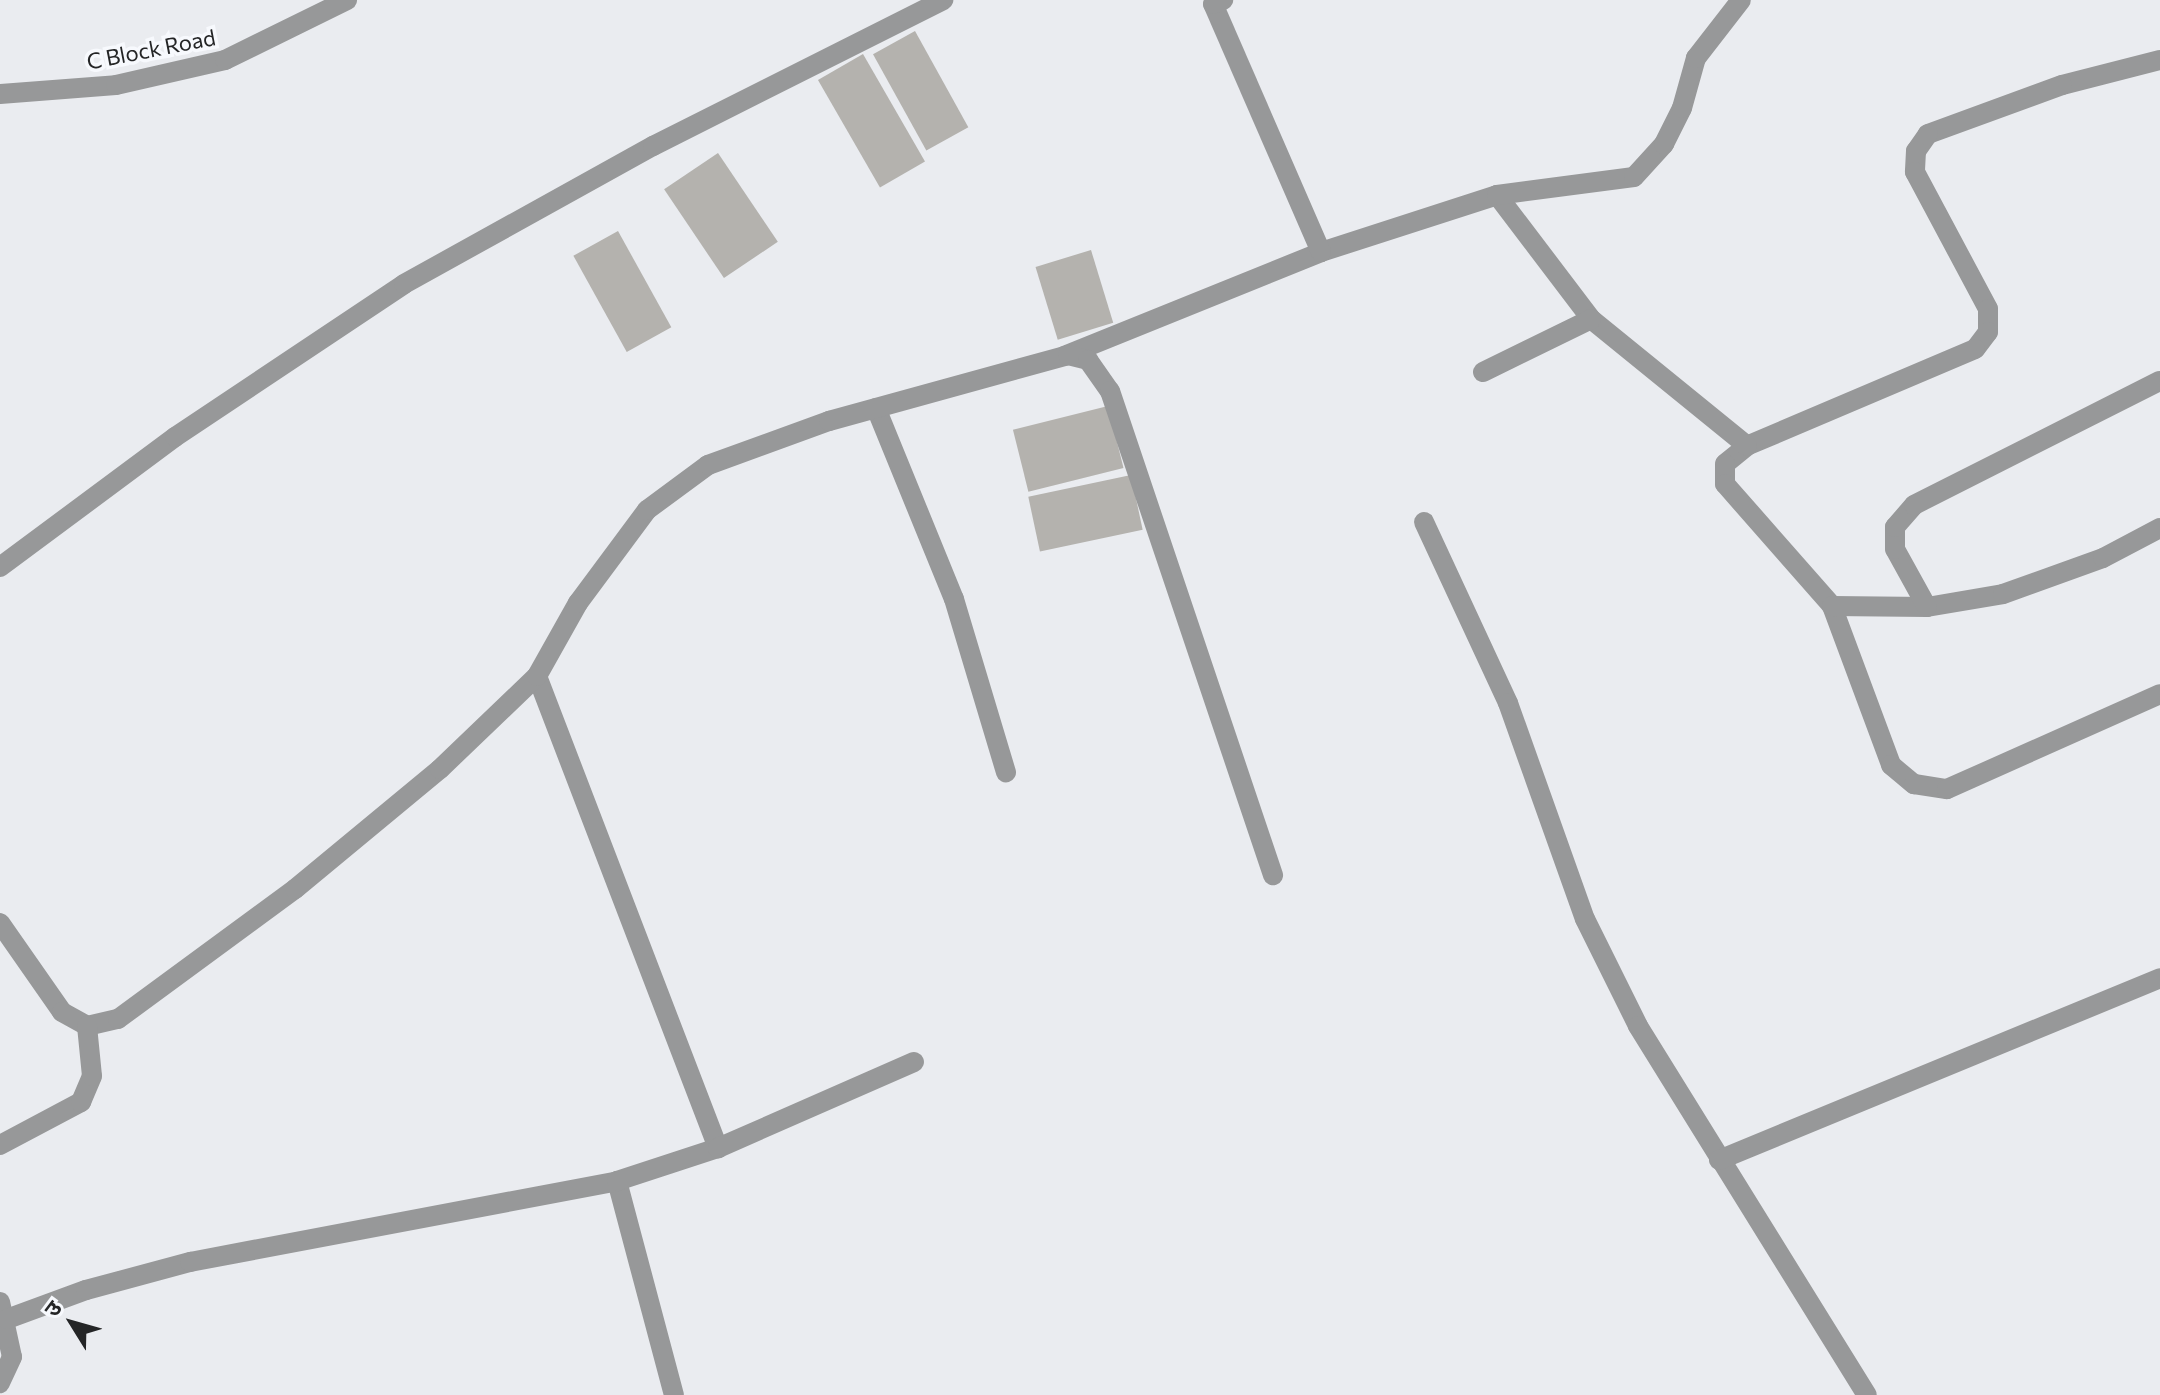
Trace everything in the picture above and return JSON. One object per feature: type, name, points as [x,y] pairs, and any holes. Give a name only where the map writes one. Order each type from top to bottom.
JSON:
[{"type":"street","name":"C Block Road","points":[[0,94],[116,85],[225,60],[347,0]]},
{"type":"street","points":[[0,567],[175,437],[404,284],[653,146],[943,0]]},
{"type":"street","points":[[1223,0],[1213,4],[1321,252]]},
{"type":"street","points":[[0,923],[62,1012],[87,1026],[118,1019],[295,889],[440,769],[537,676],[578,603],[647,510],[708,465],[876,408],[1064,356],[1321,252],[1497,195],[1634,177],[1670,132],[1696,58],[1728,11],[1741,0]]},
{"type":"street","points":[[2160,60],[2062,85],[1928,134],[1916,151],[1915,172],[1988,309],[1988,332],[1975,349],[1747,446],[1725,464],[1725,484],[1832,606],[1891,765],[1914,784],[1947,789],[2160,694]]},
{"type":"street","points":[[1497,195],[1591,319],[1747,446]]},
{"type":"street","points":[[1483,372],[1591,319]]},
{"type":"street","points":[[1064,356],[1088,360],[1110,391],[1273,875]]},
{"type":"street","points":[[1927,607],[1895,549],[1895,527],[1914,505],[2160,381]]},
{"type":"street","points":[[876,408],[954,599],[1006,772]]},
{"type":"street","points":[[1424,522],[1508,703],[1585,919],[1638,1026],[1867,1395]]},
{"type":"street","points":[[1832,606],[1927,607],[2003,594],[2103,558],[2160,528]]},
{"type":"street","points":[[537,676],[718,1148]]},
{"type":"street","points":[[1719,1160],[2160,978]]},
{"type":"street","points":[[0,1145],[81,1102],[92,1076],[87,1026]]},
{"type":"street","points":[[0,1383],[12,1357],[4,1311],[190,1262],[617,1181],[718,1148],[914,1062]]},
{"type":"street","points":[[617,1181],[674,1395]]},
{"type":"building","points":[[915,31],[968,127],[926,150],[873,54]]},
{"type":"building","points":[[863,54],[925,161],[880,187],[818,80]]},
{"type":"building","points":[[718,153],[778,242],[724,278],[664,189]]},
{"type":"building","points":[[618,231],[671,327],[627,352],[573,256]]},
{"type":"building","points":[[1091,250],[1113,323],[1058,340],[1036,267]]},
{"type":"building","points":[[1108,406],[1123,468],[1028,492],[1013,430]]},
{"type":"building","points":[[1131,475],[1143,530],[1040,552],[1028,497]]}]
